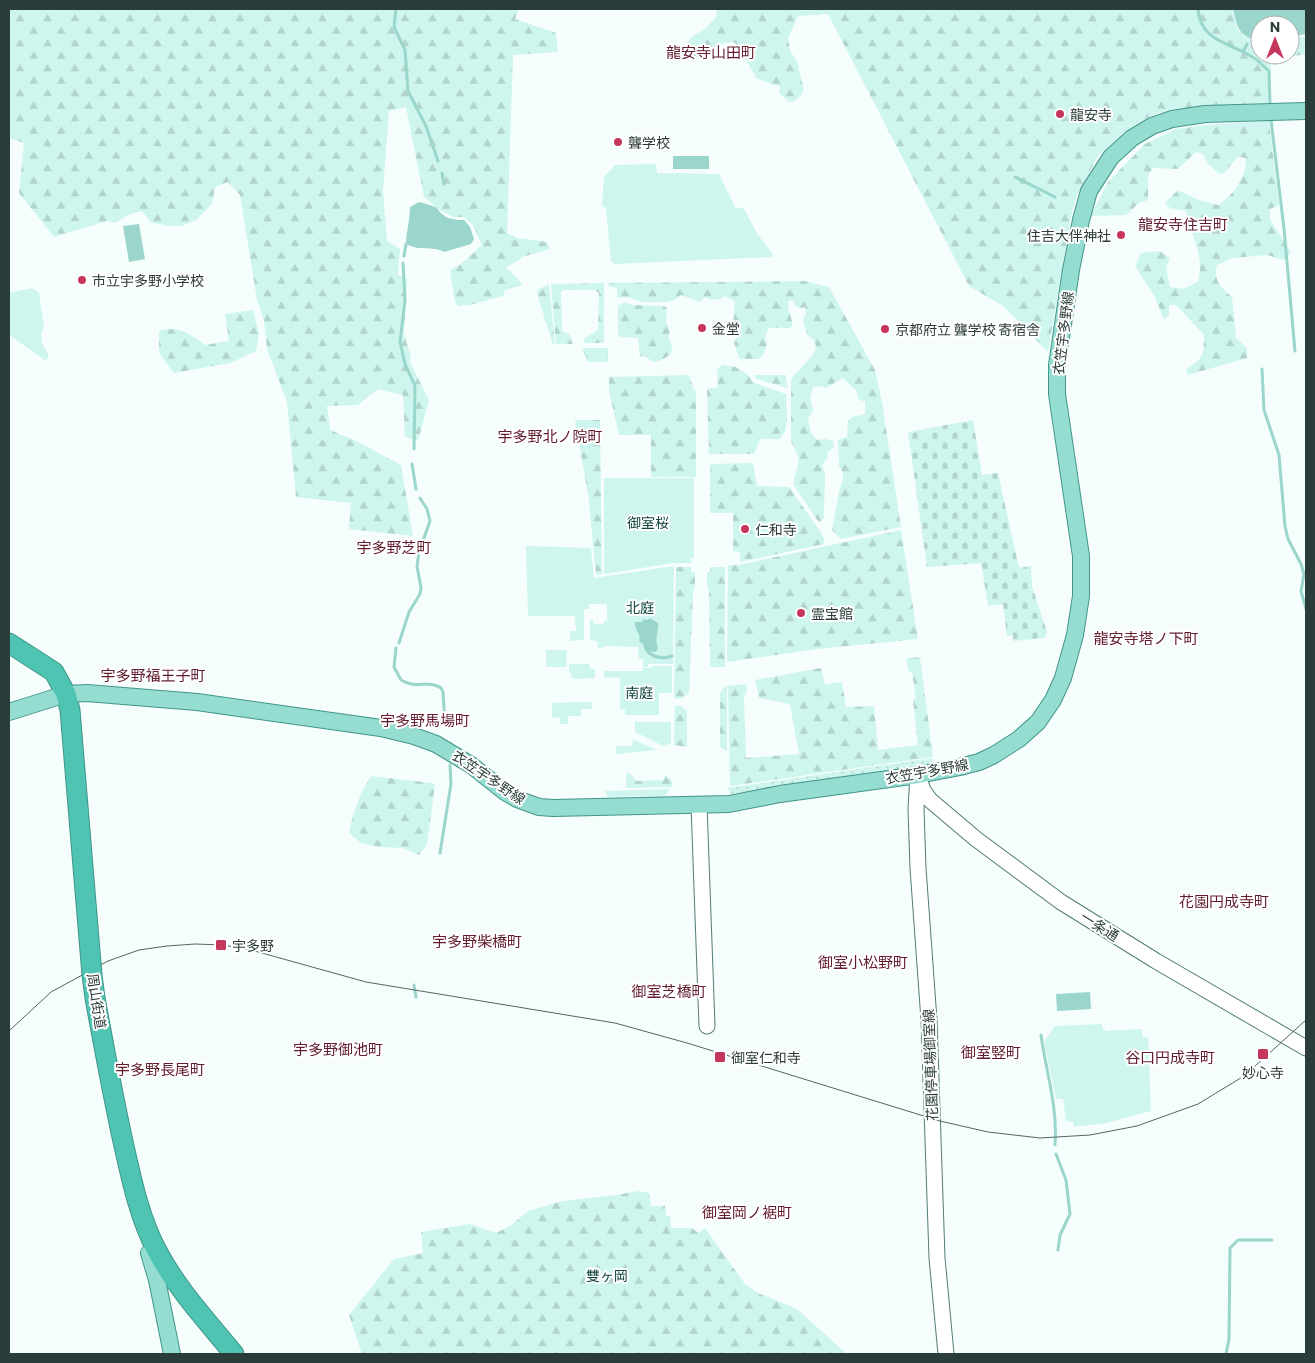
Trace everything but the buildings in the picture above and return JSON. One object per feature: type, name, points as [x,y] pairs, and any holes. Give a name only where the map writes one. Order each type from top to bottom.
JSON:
[{"type":"highway","name":"周山街道","points":[[9,643],[54,672],[66,694],[70,710],[92,969],[106,1053],[131,1177],[146,1225],[156,1249],[172,1276],[234,1354]]},
{"type":"main road","name":"衣笠宇多野線","points":[[9,712],[66,694],[87,693],[181,700],[362,725],[400,732],[427,740],[447,749],[511,796],[539,807],[729,804],[780,794],[918,775],[979,762],[1019,739],[1038,722],[1063,678],[1072,651],[1081,596],[1081,556],[1057,394],[1057,365],[1071,270],[1089,191],[1111,157],[1132,138],[1152,126],[1172,118],[1205,114],[1306,110]]},
{"type":"main road","name":"一条通","points":[[918,775],[923,790],[930,800],[976,839],[1061,902],[1156,961],[1306,1048]]},
{"type":"main road","name":"花園停車場御室線","points":[[918,775],[916,809],[918,868],[929,1020],[938,1258],[946,1354]]},
{"type":"main road","points":[[699,805],[707,1026]]},
{"type":"main road","points":[[156,1249],[149,1254],[157,1280],[172,1354]]},
{"type":"green space","points":[[9,9],[519,9],[515,19],[556,33],[558,52],[513,55],[507,233],[518,238],[547,242],[550,249],[522,257],[506,267],[523,285],[505,290],[503,296],[470,305],[458,306],[455,302],[450,270],[461,264],[482,245],[473,225],[463,217],[453,217],[440,210],[424,197],[406,107],[389,111],[383,191],[387,241],[400,249],[398,275],[407,278],[404,334],[411,357],[410,362],[429,400],[418,441],[405,437],[403,395],[378,389],[358,405],[327,406],[330,430],[356,441],[401,465],[413,536],[349,529],[351,503],[296,497],[287,402],[267,349],[264,320],[257,300],[240,195],[228,182],[215,187],[212,204],[196,220],[182,226],[168,226],[150,222],[141,211],[128,215],[115,223],[107,221],[54,237],[19,193],[24,143],[9,138]]},
{"type":"green space","points":[[716,9],[1232,9],[1237,27],[1243,35],[1250,40],[1250,65],[1271,65],[1270,103],[1173,109],[1155,114],[1124,132],[1098,156],[1077,195],[1071,216],[1048,352],[1003,306],[969,286],[828,14],[798,16],[788,38],[790,50],[797,62],[804,90],[798,98],[789,102],[779,93],[780,87],[756,78],[741,50],[734,42],[724,43],[696,57],[689,53],[688,43],[690,38],[706,28],[717,16]]},
{"type":"green space","points":[[1306,36],[1306,54],[1300,55],[1300,37]]},
{"type":"green space","points":[[1269,121],[1279,205],[1270,209],[1270,220],[1291,252],[1284,260],[1267,255],[1233,258],[1217,265],[1217,279],[1224,290],[1232,297],[1236,338],[1247,348],[1247,358],[1188,375],[1186,369],[1200,359],[1202,355],[1204,335],[1176,305],[1169,305],[1169,315],[1164,320],[1155,297],[1135,266],[1141,253],[1160,251],[1170,258],[1166,268],[1170,287],[1183,289],[1198,282],[1200,273],[1199,255],[1186,211],[1170,208],[1165,203],[1177,191],[1218,205],[1238,185],[1244,172],[1246,158],[1238,157],[1223,174],[1218,173],[1208,164],[1203,154],[1196,152],[1178,169],[1153,168],[1148,176],[1148,200],[1139,203],[1126,215],[1091,215],[1108,182],[1145,144],[1176,129]]},
{"type":"green space","points":[[656,164],[657,173],[719,174],[736,209],[743,207],[758,235],[773,254],[772,257],[614,264],[611,261],[606,209],[602,205],[604,177],[615,165]]},
{"type":"green space","points":[[804,281],[829,287],[875,370],[882,402],[901,527],[841,539],[832,530],[843,479],[843,473],[838,464],[838,440],[847,437],[848,421],[852,417],[865,414],[865,402],[858,399],[857,391],[843,378],[826,388],[821,386],[813,387],[810,398],[813,411],[808,418],[811,433],[817,440],[833,441],[834,447],[828,452],[827,459],[822,465],[825,475],[824,518],[820,522],[793,484],[799,459],[791,441],[791,380],[810,358],[816,346],[814,340],[807,335],[803,319],[806,314],[805,307],[795,306],[794,302],[789,300],[788,307],[792,326],[790,328],[769,328],[765,337],[767,344],[763,355],[759,359],[741,359],[734,343],[737,337],[733,326],[735,301],[724,296],[721,299],[710,300],[706,297],[699,302],[681,295],[674,300],[665,302],[642,302],[628,297],[617,298],[617,288],[608,286],[609,283]]},
{"type":"green space","points":[[604,283],[604,343],[585,343],[583,341],[598,330],[599,293],[595,290],[564,290],[561,292],[562,331],[570,335],[573,344],[556,344],[551,284]]},
{"type":"green space","points":[[549,284],[555,345],[553,345],[537,293],[539,289]]},
{"type":"green space","points":[[32,288],[39,293],[44,328],[41,333],[42,343],[49,356],[46,361],[9,335],[9,293]]},
{"type":"green space","points":[[624,302],[634,305],[664,306],[667,308],[668,337],[672,347],[667,357],[653,362],[646,357],[640,356],[638,338],[621,337],[618,334],[618,306]]},
{"type":"green space","points":[[253,310],[259,334],[256,351],[230,363],[174,373],[159,353],[159,331],[166,329],[178,330],[189,334],[205,345],[229,341],[225,314]]},
{"type":"green space","points":[[582,348],[608,348],[608,362],[588,362]]},
{"type":"green space","points":[[722,365],[736,367],[748,375],[754,383],[786,394],[787,418],[783,435],[779,439],[761,439],[753,454],[709,454],[707,391],[709,388],[718,387],[717,370]]},
{"type":"green space","points":[[689,375],[694,391],[696,391],[696,477],[651,477],[651,435],[619,435],[609,391],[609,377]]},
{"type":"green space","points":[[754,375],[786,375],[787,388],[757,379]]},
{"type":"green space","points":[[575,420],[600,420],[602,574],[596,575],[589,501]]},
{"type":"green space","points":[[973,420],[982,475],[998,473],[1019,568],[1031,566],[1032,586],[1047,632],[1045,638],[1013,641],[1013,635],[1007,636],[1003,604],[988,606],[981,563],[927,567],[908,432]]},
{"type":"green space","points":[[753,463],[757,486],[789,487],[820,531],[824,544],[740,562],[740,552],[733,551],[733,513],[710,513],[710,464]]},
{"type":"green space","name":"御室桜","points":[[604,478],[694,478],[694,558],[691,558],[691,563],[674,563],[604,574]]},
{"type":"green space","points":[[901,530],[918,639],[817,649],[727,662],[728,565],[739,565]]},
{"type":"green space","name":"北庭","points":[[526,546],[591,548],[594,578],[674,566],[673,664],[648,664],[648,667],[643,667],[643,659],[639,659],[638,647],[604,646],[604,648],[598,648],[597,641],[590,640],[590,620],[593,620],[594,624],[604,624],[604,621],[607,621],[607,604],[589,604],[589,609],[584,609],[584,640],[570,641],[570,631],[576,631],[575,616],[528,616]]},
{"type":"green space","points":[[676,567],[691,567],[691,572],[695,572],[695,586],[693,592],[689,693],[682,698],[674,699]]},
{"type":"green space","points":[[710,567],[725,567],[725,667],[710,667],[707,572],[710,572]]},
{"type":"green space","points":[[546,650],[567,650],[566,667],[546,667]]},
{"type":"green space","points":[[920,657],[933,757],[730,786],[728,686],[746,684],[747,691],[744,697],[746,758],[799,754],[790,704],[759,698],[755,680],[821,668],[825,685],[842,682],[846,707],[874,706],[878,750],[918,745],[913,700],[916,699],[912,672],[909,672],[906,659]]},
{"type":"green space","points":[[569,664],[589,664],[590,669],[595,669],[595,678],[573,679],[569,670]]},
{"type":"green space","name":"南庭","points":[[652,666],[672,666],[672,693],[659,693],[659,715],[625,715],[625,709],[620,709],[620,678],[604,677],[604,671],[642,671],[643,668],[652,668]]},
{"type":"green space","points":[[727,686],[727,751],[720,747],[720,693]]},
{"type":"green space","points":[[591,702],[592,709],[581,709],[581,716],[568,716],[568,724],[560,724],[560,718],[552,717],[552,703]]},
{"type":"green space","points":[[675,706],[681,706],[687,711],[687,747],[674,745]]},
{"type":"green space","points":[[635,722],[671,722],[671,744],[665,745],[665,747],[635,732]]},
{"type":"green space","points":[[633,739],[656,750],[616,754],[616,746],[632,746]]},
{"type":"green space","points":[[933,758],[931,764],[730,794],[728,788]]},
{"type":"green space","points":[[628,773],[636,781],[664,780],[665,775],[672,781],[672,787],[626,788],[626,774]]},
{"type":"green space","points":[[371,776],[432,783],[435,785],[427,845],[419,855],[403,848],[380,847],[361,843],[349,833],[357,803]]},
{"type":"green space","points":[[670,789],[665,796],[608,797],[605,791]]},
{"type":"green space","points":[[1102,1024],[1106,1031],[1142,1029],[1143,1037],[1148,1037],[1151,1111],[1106,1123],[1074,1127],[1073,1122],[1066,1121],[1063,1099],[1056,1099],[1044,1042],[1055,1026]]},
{"type":"green space","name":"雙ヶ岡","points":[[638,1191],[649,1193],[651,1206],[665,1206],[666,1216],[670,1216],[671,1228],[692,1228],[698,1233],[705,1228],[745,1284],[758,1293],[797,1309],[847,1354],[362,1354],[349,1315],[394,1259],[423,1253],[421,1232],[470,1224],[496,1233],[510,1226],[528,1211],[562,1201]]},
{"type":"shaded area","points":[[1233,9],[1306,9],[1306,34],[1300,35],[1300,15],[1250,15],[1250,38],[1240,31]]},
{"type":"shaded area","points":[[673,156],[709,156],[709,169],[673,169]]},
{"type":"shaded area","points":[[419,202],[436,207],[448,218],[464,220],[470,227],[474,239],[471,244],[444,252],[435,249],[417,248],[406,244],[410,207]]},
{"type":"shaded area","points":[[139,224],[145,259],[129,262],[123,226]]},
{"type":"shaded area","points":[[650,618],[658,623],[656,641],[658,648],[656,652],[645,651],[643,644],[639,641],[640,636],[635,625],[635,622],[642,622],[643,619],[647,620]]},
{"type":"shaded area","points":[[1090,992],[1091,1009],[1057,1011],[1056,994]]},
{"type":"waterway","points":[[396,9],[394,27],[405,50],[408,91],[426,126],[438,161]]},
{"type":"waterway","points":[[1198,9],[1200,20],[1211,35],[1254,58],[1269,71],[1270,104]]},
{"type":"waterway","points":[[1243,52],[1247,44]]},
{"type":"waterway","points":[[1271,120],[1284,229],[1295,351]]},
{"type":"waterway","points":[[442,173],[444,184]]},
{"type":"waterway","points":[[1015,177],[1055,197]]},
{"type":"waterway","points":[[404,256],[406,244]]},
{"type":"waterway","points":[[403,263],[405,300],[400,342],[405,364],[415,386],[414,449]]},
{"type":"waterway","points":[[1262,369],[1264,410],[1279,455],[1285,526],[1288,539],[1304,574],[1301,591],[1306,609]]},
{"type":"waterway","points":[[412,464],[416,489]]},
{"type":"waterway","points":[[399,643],[409,612],[420,594],[421,588],[417,566],[419,552],[430,521],[427,509],[420,498]]},
{"type":"waterway","points":[[396,648],[394,667],[401,680],[412,684],[432,684],[441,688],[443,692],[445,726]]},
{"type":"waterway","points":[[648,652],[654,656],[672,656]]},
{"type":"waterway","points":[[440,853],[451,784],[450,765]]},
{"type":"waterway","points":[[414,985],[416,997]]},
{"type":"waterway","points":[[1041,1035],[1055,1117],[1055,1145]]},
{"type":"waterway","points":[[1056,1154],[1066,1180],[1070,1214],[1060,1235],[1058,1250]]},
{"type":"waterway","points":[[1226,1354],[1229,1339],[1230,1248],[1238,1240],[1272,1240]]},
{"type":"tram line","points":[[9,1031],[51,992],[108,961],[139,950],[167,946],[223,945],[251,950],[366,982],[615,1023],[687,1043],[940,1121],[988,1132],[1040,1138],[1090,1135],[1137,1126],[1198,1104],[1244,1076],[1306,1020]]},
{"type":"place","name":"龍安寺","points":[[1060,114]]},
{"type":"place","name":"聾学校","points":[[618,142]]},
{"type":"place","name":"住吉大伴神社","points":[[1121,235]]},
{"type":"place","name":"市立宇多野小学校","points":[[82,280]]},
{"type":"place","name":"金堂","points":[[702,328]]},
{"type":"place","name":"京都府立 聾学校 寄宿舎","points":[[885,329]]},
{"type":"place","name":"仁和寺","points":[[745,529]]},
{"type":"place","name":"霊宝館","points":[[801,613]]},
{"type":"place","name":"宇多野","points":[[221,945]]},
{"type":"place","name":"妙心寺","points":[[1263,1054]]},
{"type":"place","name":"御室仁和寺","points":[[720,1057]]},
{"type":"district","name":"龍安寺山田町","points":[[711,52]]},
{"type":"district","name":"龍安寺住吉町","points":[[1183,224]]},
{"type":"district","name":"宇多野北ノ院町","points":[[550,436]]},
{"type":"district","name":"宇多野芝町","points":[[394,547]]},
{"type":"district","name":"龍安寺塔ノ下町","points":[[1146,638]]},
{"type":"district","name":"宇多野福王子町","points":[[153,675]]},
{"type":"district","name":"宇多野馬場町","points":[[425,720]]},
{"type":"district","name":"花園円成寺町","points":[[1224,901]]},
{"type":"district","name":"宇多野柴橋町","points":[[477,941]]},
{"type":"district","name":"御室小松野町","points":[[863,962]]},
{"type":"district","name":"御室芝橋町","points":[[669,991]]},
{"type":"district","name":"宇多野御池町","points":[[338,1049]]},
{"type":"district","name":"御室竪町","points":[[991,1052]]},
{"type":"district","name":"谷口円成寺町","points":[[1170,1057]]},
{"type":"district","name":"宇多野長尾町","points":[[160,1069]]},
{"type":"district","name":"御室岡ノ裾町","points":[[747,1212]]}]
